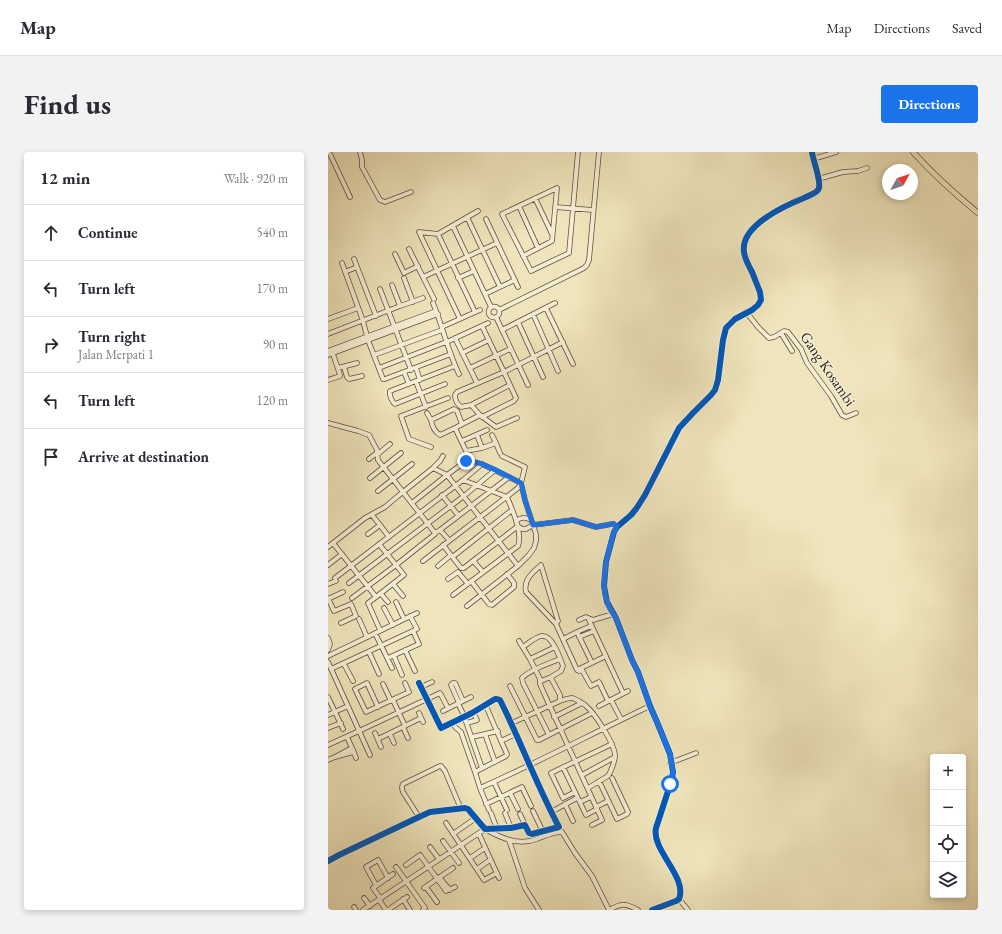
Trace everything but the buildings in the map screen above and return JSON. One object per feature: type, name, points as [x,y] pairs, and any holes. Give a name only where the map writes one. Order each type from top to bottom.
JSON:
[{"type":"main road","points":[[913,152],[938,179],[978,213]]},
{"type":"street","points":[[330,152],[350,197]]},
{"type":"street","points":[[360,152],[362,167],[382,202],[387,202],[411,192]]},
{"type":"street","points":[[523,256],[552,241],[557,188],[502,214],[523,256],[531,271],[569,253],[578,152]]},
{"type":"street","points":[[491,308],[497,308],[499,310],[584,268],[587,265],[589,260],[599,152]]},
{"type":"street","points":[[652,910],[679,899],[681,895],[679,881],[659,845],[655,833],[673,772],[670,762],[670,754],[614,614],[607,602],[604,586],[606,562],[613,534],[617,526],[631,516],[636,509],[679,428],[713,392],[718,380],[724,331],[736,319],[758,305],[761,300],[755,279],[745,257],[744,247],[748,236],[755,227],[769,216],[802,198],[816,193],[819,186],[812,152]]},
{"type":"street","points":[[813,159],[836,152]]},
{"type":"street","points":[[818,179],[843,172],[858,171],[867,168]]},
{"type":"street","points":[[536,198],[552,235]]},
{"type":"street","points":[[519,206],[538,248]]},
{"type":"street","points":[[555,207],[593,210]]},
{"type":"street","points":[[460,319],[419,232],[438,234],[478,211]]},
{"type":"street","points":[[467,217],[500,287]]},
{"type":"street","points":[[486,219],[518,287]]},
{"type":"street","points":[[452,226],[491,308]]},
{"type":"street","points":[[438,234],[474,312]]},
{"type":"street","points":[[423,277],[497,242]]},
{"type":"street","points":[[409,248],[434,301],[459,374]]},
{"type":"street","points":[[395,254],[404,273],[418,266]]},
{"type":"street","points":[[354,259],[376,316]]},
{"type":"street","points":[[342,263],[368,339],[385,380],[451,354]]},
{"type":"street","points":[[345,272],[357,267]]},
{"type":"street","points":[[458,278],[474,271]]},
{"type":"street","points":[[404,278],[413,302]]},
{"type":"street","points":[[485,294],[515,280]]},
{"type":"street","points":[[392,285],[400,306]]},
{"type":"street","points":[[380,289],[411,370]]},
{"type":"street","points":[[328,334],[423,298]]},
{"type":"street","points":[[502,330],[555,303]]},
{"type":"street","points":[[328,319],[358,308]]},
{"type":"street","points":[[491,308],[488,311],[489,315],[491,317],[496,317]]},
{"type":"street","points":[[546,308],[573,364]]},
{"type":"street","points":[[374,355],[443,328],[480,310]]},
{"type":"street","points":[[496,317],[499,315],[499,310]]},
{"type":"street","points":[[328,356],[437,312]]},
{"type":"street","name":"Gang Kosambi","points":[[747,312],[758,327],[769,338],[785,331],[788,332],[801,349],[807,363],[844,417],[856,413]]},
{"type":"street","points":[[533,314],[558,371]]},
{"type":"street","points":[[496,317],[528,385]]},
{"type":"street","points":[[518,322],[543,377]]},
{"type":"street","points":[[379,368],[448,341],[488,323]]},
{"type":"street","points":[[427,413],[437,433],[440,435],[514,401],[516,398],[482,326]]},
{"type":"street","points":[[781,333],[792,351]]},
{"type":"street","points":[[455,338],[477,383]]},
{"type":"street","points":[[328,351],[368,339]]},
{"type":"street","points":[[462,353],[489,340]]},
{"type":"street","points":[[510,386],[471,405],[461,407],[455,399],[457,392],[504,372],[563,342]]},
{"type":"street","points":[[470,368],[510,349]]},
{"type":"street","points":[[333,354],[340,376]]},
{"type":"street","points":[[338,368],[357,363]]},
{"type":"street","points":[[445,384],[395,404],[390,395],[390,391],[455,366]]},
{"type":"street","points":[[344,367],[347,377]]},
{"type":"street","points":[[416,368],[420,394],[426,407]]},
{"type":"street","points":[[404,372],[409,384]]},
{"type":"street","points":[[328,380],[340,376],[351,379],[362,376]]},
{"type":"street","points":[[431,447],[409,439],[401,416],[448,398]]},
{"type":"street","points":[[471,405],[481,416],[496,427],[517,418]]},
{"type":"street","points":[[431,420],[454,409],[457,411],[462,424]]},
{"type":"street","points":[[328,424],[367,434],[370,437],[378,453],[378,460],[435,533]]},
{"type":"street","points":[[455,428],[466,451],[482,448],[496,443]]},
{"type":"street","points":[[462,441],[487,430]]},
{"type":"street","points":[[477,435],[482,448]]},
{"type":"street","points":[[424,560],[507,497],[518,488],[521,483],[525,467],[501,455],[492,435]]},
{"type":"street","points":[[369,459],[390,444]]},
{"type":"street","points":[[370,478],[401,453]]},
{"type":"street","points":[[328,547],[365,518],[385,507],[433,468],[443,456]]},
{"type":"street","points":[[412,503],[466,461],[482,464],[521,483],[536,534],[534,548],[518,566],[467,606]]},
{"type":"street","points":[[378,490],[412,464]]},
{"type":"street","points":[[328,584],[482,464]]},
{"type":"street","points":[[433,468],[447,475],[518,566]]},
{"type":"street","points":[[349,583],[477,486],[495,470]]},
{"type":"street","points":[[352,598],[509,477]]},
{"type":"street","points":[[453,595],[519,545],[518,526],[507,497],[463,480]]},
{"type":"street","points":[[442,495],[458,515]]},
{"type":"street","points":[[438,566],[452,556],[455,556],[512,510]]},
{"type":"street","points":[[372,515],[389,537]]},
{"type":"street","points":[[516,522],[524,518],[531,520]]},
{"type":"street","points":[[518,526],[524,529],[533,525],[573,520],[596,527],[612,524],[617,526]]},
{"type":"street","points":[[368,534],[380,525]]},
{"type":"street","points":[[443,545],[460,568],[462,568],[487,551],[518,526]]},
{"type":"street","points":[[440,530],[449,540]]},
{"type":"street","points":[[333,543],[376,597]]},
{"type":"street","points":[[379,544],[404,575],[368,603],[380,630]]},
{"type":"street","points":[[328,565],[342,554]]},
{"type":"street","points":[[474,560],[483,572]]},
{"type":"street","points":[[556,624],[558,621],[541,565],[530,574],[526,581],[526,592],[556,624],[577,670]]},
{"type":"street","points":[[448,579],[458,572],[470,582],[489,604],[492,604],[514,587],[514,583],[507,574]]},
{"type":"street","points":[[393,584],[402,596]]},
{"type":"street","points":[[333,610],[328,599],[343,592]]},
{"type":"street","points":[[381,594],[388,602]]},
{"type":"street","points":[[396,602],[404,619]]},
{"type":"street","points":[[328,612],[333,610],[334,612],[351,604],[356,616],[341,623]]},
{"type":"street","points":[[384,608],[392,625]]},
{"type":"street","points":[[328,656],[417,613]]},
{"type":"street","points":[[579,620],[586,617],[593,620],[614,614]]},
{"type":"street","points":[[550,617],[556,615]]},
{"type":"street","points":[[331,669],[417,629],[410,616]]},
{"type":"street","points":[[359,619],[367,637]]},
{"type":"street","points":[[589,620],[606,656],[626,692],[599,706]]},
{"type":"street","points":[[563,638],[592,626]]},
{"type":"street","points":[[388,658],[419,644],[413,631]]},
{"type":"street","points":[[579,637],[594,631]]},
{"type":"street","points":[[577,632],[592,663]]},
{"type":"street","points":[[375,633],[392,668]]},
{"type":"street","points":[[522,647],[540,636],[548,637],[555,647],[563,666],[562,669],[551,677],[541,681]]},
{"type":"street","points":[[328,638],[330,644],[328,650]]},
{"type":"street","points":[[519,642],[536,670],[541,681],[541,687],[554,717],[602,820],[592,825]]},
{"type":"street","points":[[530,659],[555,647]]},
{"type":"street","points":[[405,650],[415,671]]},
{"type":"street","points":[[369,652],[380,674]]},
{"type":"street","points":[[394,656],[402,675]]},
{"type":"street","points":[[577,670],[606,656]]},
{"type":"street","points":[[549,735],[523,683],[522,678],[560,659]]},
{"type":"street","points":[[328,662],[370,755]]},
{"type":"street","points":[[344,664],[353,681]]},
{"type":"street","points":[[577,670],[582,670],[591,686],[599,682],[621,720]]},
{"type":"street","points":[[551,677],[560,695],[560,701]]},
{"type":"street","points":[[432,682],[420,685],[441,728],[486,706],[496,699],[499,699],[512,723],[559,827],[530,834],[510,793]]},
{"type":"street","points":[[378,707],[367,683],[355,689],[366,712],[378,707],[392,701],[409,692],[405,683]]},
{"type":"street","points":[[383,684],[399,713],[408,738]]},
{"type":"street","points":[[510,686],[537,740],[592,713]]},
{"type":"street","points":[[328,745],[440,693],[448,708]]},
{"type":"street","points":[[328,697],[343,729]]},
{"type":"street","points":[[443,711],[472,697]]},
{"type":"street","points":[[512,723],[560,701],[570,698],[586,706],[603,728],[612,744],[615,757],[608,776],[588,788]]},
{"type":"street","points":[[460,702],[482,768]]},
{"type":"street","points":[[554,717],[582,703]]},
{"type":"street","points":[[328,715],[348,706]]},
{"type":"street","points":[[475,772],[506,756],[507,754],[486,706]]},
{"type":"street","points":[[480,788],[650,706]]},
{"type":"street","points":[[473,712],[477,720]]},
{"type":"street","points":[[378,739],[422,720],[419,713]]},
{"type":"street","points":[[466,723],[483,719]]},
{"type":"street","points":[[453,722],[455,727],[460,732],[486,804],[497,829]]},
{"type":"street","points":[[328,728],[340,723]]},
{"type":"street","points":[[472,737],[498,731]]},
{"type":"street","points":[[375,733],[382,747]]},
{"type":"street","points":[[390,734],[394,744]]},
{"type":"street","points":[[485,734],[495,762]]},
{"type":"street","points":[[501,741],[516,734]]},
{"type":"street","points":[[347,737],[356,758]]},
{"type":"street","points":[[575,792],[563,798],[551,773],[612,744]]},
{"type":"street","points":[[328,760],[353,750]]},
{"type":"street","points":[[670,762],[696,753]]},
{"type":"street","points":[[582,775],[615,757]]},
{"type":"street","points":[[419,817],[403,792],[402,786],[403,784],[440,766],[445,771],[461,809]]},
{"type":"street","points":[[563,767],[586,815],[608,801]]},
{"type":"street","points":[[599,781],[617,819],[628,812],[612,778]]},
{"type":"street","points":[[494,782],[501,797],[511,828]]},
{"type":"street","points":[[486,804],[522,787],[531,806]]},
{"type":"street","points":[[551,812],[565,804],[591,797]]},
{"type":"street","points":[[565,804],[573,821]]},
{"type":"street","points":[[328,861],[430,812],[465,808],[468,809],[485,830],[501,838],[509,840],[522,842],[535,840],[554,832],[562,832],[592,876],[609,910],[622,904],[630,905],[638,910]]},
{"type":"street","points":[[533,811],[543,832]]},
{"type":"street","points":[[453,834],[473,820]]},
{"type":"street","points":[[446,823],[484,880],[496,872]]},
{"type":"street","points":[[363,910],[485,830],[511,828],[525,825]]},
{"type":"street","points":[[479,834],[499,878]]},
{"type":"street","points":[[509,840],[525,888],[539,910]]},
{"type":"street","points":[[443,841],[459,863]]},
{"type":"street","points":[[430,847],[440,859]]},
{"type":"street","points":[[470,858],[485,848]]},
{"type":"street","points":[[406,865],[420,855],[438,878],[446,892],[455,887]]},
{"type":"street","points":[[361,869],[378,860],[388,878]]},
{"type":"street","points":[[477,869],[490,860]]},
{"type":"street","points":[[366,867],[376,885]]},
{"type":"street","points":[[396,867],[425,908],[423,910]]},
{"type":"street","points":[[437,902],[425,888],[453,868]]},
{"type":"street","points":[[393,874],[373,888],[380,899],[390,909],[405,898],[410,910]]},
{"type":"street","points":[[364,898],[370,906]]},
{"type":"street","points":[[679,899],[688,910]]},
{"type":"cycle path","points":[[652,910],[679,899],[680,891],[678,882],[663,854],[656,836],[656,828],[673,772],[670,754],[616,618],[607,602],[604,586],[606,562],[614,532],[617,527],[631,515],[645,495],[679,428],[715,390],[718,380],[726,328],[735,319],[752,310],[761,300],[760,292],[744,252],[745,243],[749,234],[765,218],[786,206],[817,192],[819,188],[819,180],[812,152]]},
{"type":"cycle path","points":[[328,861],[430,812],[465,808],[468,809],[485,829],[511,828],[525,825],[529,833],[532,834],[559,827],[543,796],[500,700],[495,699],[472,713],[441,728],[419,683]]},
{"type":"route","points":[[466,461],[482,464],[521,483],[533,525],[573,520],[596,527],[612,524],[617,526],[613,534],[606,562],[604,574],[605,595],[610,609],[616,618],[670,754],[670,762],[673,772],[670,784]]}]
